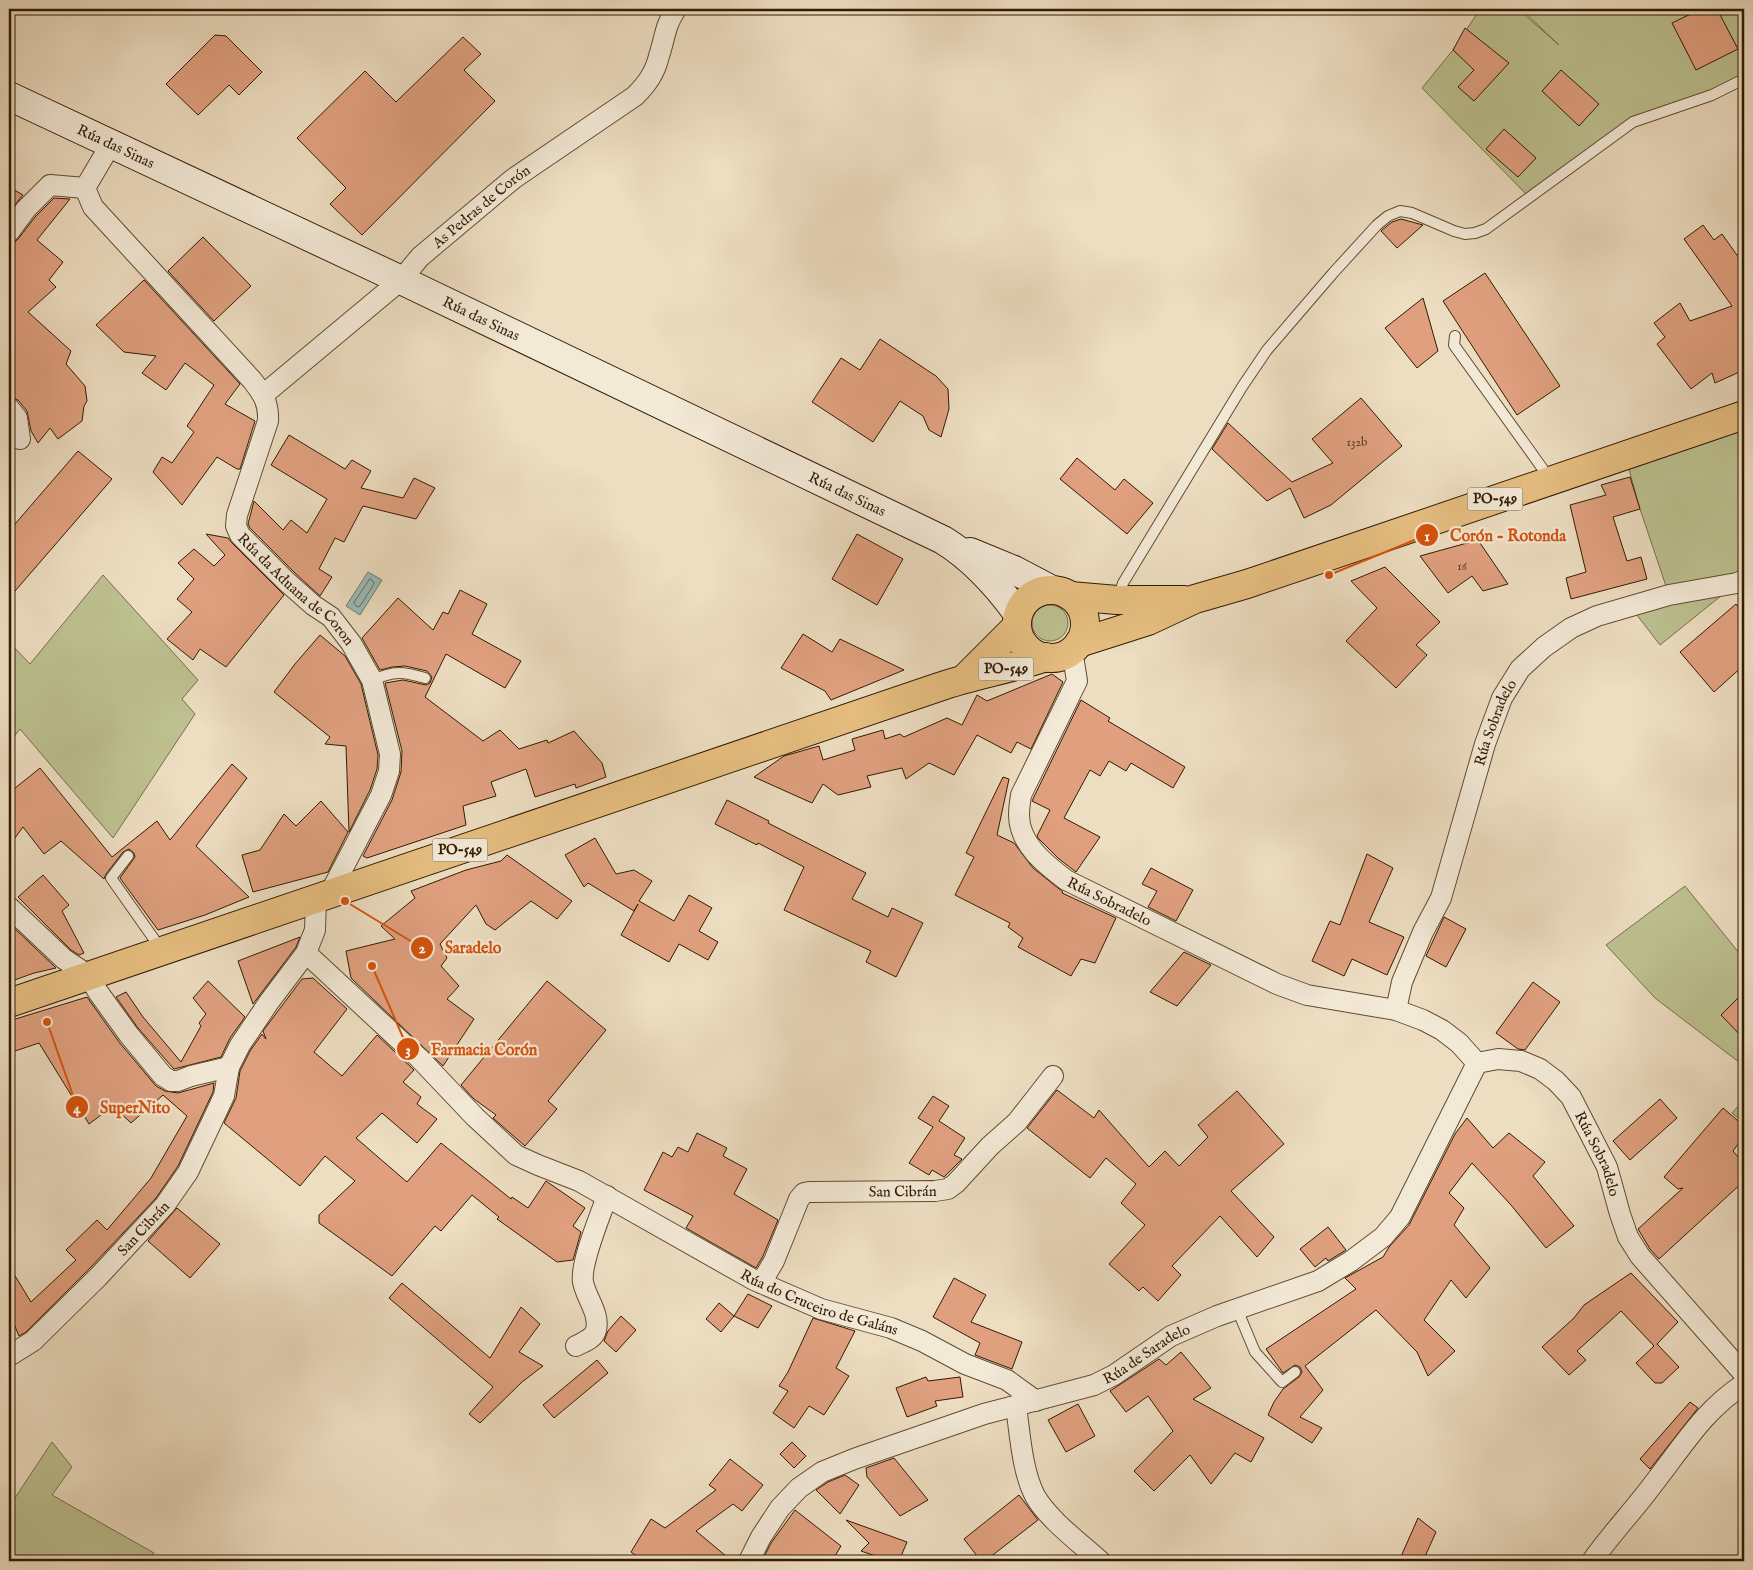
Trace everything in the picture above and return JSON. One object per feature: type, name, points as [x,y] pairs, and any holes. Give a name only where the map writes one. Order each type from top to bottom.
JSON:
[{"type":"main road","name":"PO-549","points":[[1018,620],[1020,637],[1026,647],[1035,654],[1055,658],[1064,655],[1076,647],[1148,621],[1194,599],[1247,584],[1744,415]]},
{"type":"main road","name":"PO-549","points":[[965,678],[1018,620],[1023,605],[1040,592],[1117,600],[1194,599]]},
{"type":"main road","points":[[1061,593],[1078,604],[1083,612],[1084,634],[1076,647]]},
{"type":"main road","name":"PO-549","points":[[9,1003],[965,678],[1017,667],[1046,657]]},
{"type":"street","name":"As Pedras de Corón","points":[[263,395],[401,280],[420,257],[513,179],[635,96],[647,84],[654,72],[660,56],[665,30],[676,9]]},
{"type":"street","name":"Rúa das Sinas","points":[[9,96],[401,280],[952,546],[1014,570],[1061,593]]},
{"type":"street","points":[[9,232],[26,209],[50,185],[85,188],[111,144]]},
{"type":"street","name":"Rúa da Aduana de Coron","points":[[85,188],[93,207],[226,350],[263,395],[269,409],[268,421],[237,515],[236,526],[240,535],[286,582],[313,605],[331,617],[351,643],[372,680],[390,754],[390,771],[381,795],[323,896]]},
{"type":"street","points":[[9,408],[17,418],[20,439]]},
{"type":"street","name":"Rúa das Sinas","points":[[952,546],[989,577],[1018,620]]},
{"type":"street","name":"Rúa Sobradelo","points":[[1396,1010],[1402,982],[1423,932],[1441,898],[1485,744],[1502,698],[1520,670],[1550,642],[1571,628],[1597,616],[1669,595],[1737,583],[1744,580]]},
{"type":"street","name":"Rúa Sobradelo","points":[[1076,647],[1077,681],[1021,795],[1019,816],[1023,836],[1041,860],[1066,880],[1277,984],[1307,995],[1396,1010],[1423,1020],[1442,1030],[1459,1043],[1478,1063],[1498,1059],[1521,1061],[1556,1080],[1571,1097],[1607,1167],[1628,1237],[1640,1256],[1744,1374]]},
{"type":"street","name":"San Cibrán","points":[[9,1356],[40,1334],[98,1277],[166,1204],[188,1172],[224,1096],[229,1067],[240,1045],[269,1002],[306,953],[315,930],[323,896]]},
{"type":"street","points":[[9,907],[64,958],[88,975],[129,1035],[163,1076],[171,1081],[229,1067]]},
{"type":"street","name":"Rúa do Cruceiro de Galáns","points":[[306,953],[419,1058],[516,1155],[579,1181],[760,1283],[821,1309],[890,1328],[922,1341],[965,1364],[1007,1380],[1026,1404]]},
{"type":"street","name":"Rúa de Saradelo","points":[[748,1561],[780,1508],[799,1488],[822,1472],[984,1414],[1094,1385],[1114,1375],[1171,1336],[1237,1309],[1318,1281],[1351,1261],[1383,1238],[1400,1217],[1478,1063]]},
{"type":"street","name":"San Cibrán","points":[[760,1283],[774,1261],[798,1199],[804,1193],[935,1191],[948,1189],[956,1183],[990,1146],[1017,1122],[1053,1076]]},
{"type":"street","points":[[576,1346],[589,1339],[595,1333],[597,1324],[596,1315],[583,1281],[583,1265],[607,1196]]},
{"type":"street","points":[[1592,1561],[1654,1484],[1694,1429],[1718,1403],[1744,1384]]},
{"type":"street","points":[[1026,1404],[1022,1446],[1029,1480],[1035,1496],[1048,1514],[1100,1561]]},
{"type":"lane","points":[[1117,600],[1123,583],[1242,387],[1268,350],[1334,272],[1377,225],[1388,216],[1400,212],[1412,213],[1465,234],[1486,229],[1633,122],[1712,95],[1744,79]]},
{"type":"lane","points":[[1456,336],[1454,345],[1551,480]]},
{"type":"lane","points":[[372,680],[391,672],[406,672],[425,678]]},
{"type":"lane","points":[[128,856],[111,878],[163,950]]},
{"type":"lane","points":[[1237,1309],[1255,1352],[1274,1375],[1282,1382],[1295,1372]]},
{"type":"green space","points":[[1480,9],[1518,9],[1559,45],[1521,9],[1744,9],[1744,81],[1633,122],[1529,197],[1422,88],[1453,50]]},
{"type":"green space","points":[[1710,427],[1744,433],[1744,579],[1660,645],[1630,606],[1669,595],[1640,509],[1625,455]]},
{"type":"green space","points":[[103,575],[198,680],[182,699],[195,714],[113,838],[20,729],[9,743],[9,642],[30,664]]},
{"type":"green space","points":[[1050,605],[1063,610],[1068,623],[1063,636],[1050,641],[1037,636],[1032,623],[1037,610]]},
{"type":"green space","points":[[1685,886],[1744,959],[1744,1066],[1655,998],[1606,945]]},
{"type":"green space","points":[[1744,1100],[1744,1123],[1732,1113]]},
{"type":"green space","points":[[52,1442],[72,1467],[52,1495],[154,1553],[149,1561],[9,1561],[9,1507]]},
{"type":"water","points":[[368,572],[382,580],[360,615],[346,606]]},
{"type":"building","points":[[1701,9],[1717,9],[1738,49],[1696,70],[1672,23]]},
{"type":"building","points":[[1465,28],[1509,63],[1474,101],[1458,87],[1474,70],[1453,50]]},
{"type":"building","points":[[215,35],[226,36],[262,72],[239,95],[229,85],[198,115],[166,84]]},
{"type":"building","points":[[463,37],[481,54],[464,70],[495,101],[362,235],[330,204],[346,188],[297,138],[365,71],[396,102]]},
{"type":"building","points":[[1561,70],[1599,104],[1579,126],[1542,91]]},
{"type":"building","points":[[1504,129],[1536,158],[1518,177],[1486,149]]},
{"type":"building","points":[[9,187],[23,195],[9,212]]},
{"type":"building","points":[[54,198],[70,199],[37,240],[63,262],[49,280],[56,287],[28,312],[71,351],[66,364],[85,386],[87,401],[84,406],[82,421],[58,439],[50,428],[38,443],[31,431],[27,411],[9,393],[9,244],[14,243],[18,239],[35,217]]},
{"type":"building","points":[[1401,219],[1423,225],[1397,248],[1381,231],[1392,222]]},
{"type":"building","points":[[1703,225],[1714,240],[1722,234],[1744,265],[1744,370],[1715,383],[1712,373],[1691,389],[1657,344],[1665,337],[1654,323],[1680,303],[1690,321],[1732,306],[1684,239]]},
{"type":"building","points":[[203,237],[251,286],[214,321],[168,271]]},
{"type":"building","points":[[1485,273],[1560,386],[1517,415],[1443,301]]},
{"type":"building","points":[[144,280],[240,384],[225,404],[255,421],[240,469],[217,457],[182,505],[153,472],[162,457],[172,463],[194,432],[187,426],[214,385],[185,363],[166,390],[142,373],[156,356],[124,352],[96,325]]},
{"type":"building","points":[[1423,298],[1438,351],[1417,368],[1385,328]]},
{"type":"building","points":[[880,339],[936,376],[948,389],[949,409],[941,437],[929,430],[923,416],[900,401],[873,442],[812,402],[841,358],[860,370]]},
{"type":"building","points":[[1361,398],[1402,446],[1331,505],[1304,518],[1290,488],[1267,501],[1212,449],[1228,423],[1292,482],[1333,463],[1312,439]]},
{"type":"building","points":[[289,435],[345,469],[352,460],[371,471],[361,488],[403,498],[414,478],[435,488],[416,519],[363,506],[344,542],[335,538],[319,569],[332,577],[320,596],[248,524],[254,501],[283,530],[291,520],[307,533],[327,499],[271,465]]},
{"type":"building","points":[[78,451],[112,479],[9,598],[9,531]]},
{"type":"building","points":[[1077,458],[1115,490],[1124,479],[1153,503],[1127,534],[1060,479]]},
{"type":"building","points":[[1630,477],[1640,509],[1613,517],[1627,561],[1641,557],[1647,579],[1571,599],[1566,578],[1586,572],[1570,505],[1606,495],[1601,485]]},
{"type":"building","points":[[206,534],[228,538],[284,595],[226,667],[200,649],[193,660],[167,639],[192,612],[177,599],[194,579],[178,563],[194,549],[214,566],[225,555]]},
{"type":"building","points":[[857,534],[903,559],[877,605],[832,579]]},
{"type":"building","points":[[1478,540],[1508,584],[1483,591],[1472,576],[1448,593],[1420,556]]},
{"type":"building","points":[[1385,567],[1440,622],[1416,645],[1427,655],[1396,688],[1346,641],[1377,608],[1351,581]]},
{"type":"building","points":[[460,590],[487,604],[472,634],[521,661],[505,688],[446,654],[425,697],[483,741],[500,730],[519,749],[547,740],[548,743],[574,731],[602,763],[606,777],[576,788],[575,784],[535,797],[526,769],[491,782],[496,796],[463,806],[466,825],[367,858],[363,856],[392,800],[401,772],[402,751],[385,683],[403,680],[426,685],[430,683],[432,677],[427,671],[405,666],[380,670],[362,638],[398,598],[433,630],[443,612],[448,614]]},
{"type":"building","points":[[1736,604],[1744,614],[1744,665],[1714,692],[1680,652]]},
{"type":"building","points":[[803,634],[832,652],[840,639],[904,670],[831,700],[825,691],[781,668]]},
{"type":"building","points":[[320,635],[345,656],[361,684],[378,755],[377,769],[370,790],[349,832],[346,746],[325,744],[330,737],[274,692]]},
{"type":"building","points":[[1052,674],[1063,682],[1031,749],[1017,742],[1011,753],[977,735],[954,775],[929,763],[906,779],[902,768],[867,776],[871,787],[838,795],[823,784],[812,803],[754,777],[784,756],[819,746],[823,760],[855,750],[852,739],[883,730],[885,739],[900,734],[904,737],[947,718],[962,725],[977,695],[987,701]]},
{"type":"building","points":[[1081,700],[1110,718],[1108,721],[1185,767],[1173,788],[1131,763],[1126,771],[1109,761],[1100,776],[1090,770],[1064,818],[1100,837],[1076,872],[1058,858],[1038,838],[1037,836],[1050,810],[1032,801]]},
{"type":"building","points":[[232,764],[247,778],[196,846],[249,897],[205,915],[158,930],[120,878],[135,857],[134,853],[129,849],[123,852],[104,879],[61,841],[44,854],[23,827],[9,846],[9,793],[40,768],[112,857],[157,821],[170,840]]},
{"type":"building","points":[[1003,777],[1009,779],[997,835],[1014,843],[1033,868],[1062,893],[1116,918],[1095,963],[1081,959],[1071,976],[1018,947],[1023,938],[1008,927],[1010,923],[955,895],[974,857],[966,853]]},
{"type":"building","points":[[727,800],[866,873],[852,899],[888,917],[892,908],[923,923],[896,977],[866,962],[871,951],[784,910],[804,867],[758,843],[757,845],[715,824]]},
{"type":"building","points":[[321,801],[348,832],[328,872],[253,892],[242,855],[260,850],[284,814],[296,826]]},
{"type":"building","points":[[595,838],[616,874],[634,870],[652,881],[639,901],[674,921],[689,895],[712,908],[699,931],[718,942],[708,960],[679,944],[669,962],[621,935],[638,904],[634,911],[588,883],[584,887],[565,855]]},
{"type":"building","points":[[1367,854],[1393,868],[1369,922],[1404,937],[1387,975],[1352,959],[1344,976],[1312,961],[1330,921],[1340,925]]},
{"type":"building","points":[[507,855],[572,901],[557,919],[531,901],[495,930],[486,924],[476,905],[440,944],[447,958],[441,966],[459,986],[447,999],[474,1019],[443,1066],[351,978],[346,951],[395,939],[381,926],[415,898],[411,891],[466,870],[501,861]]},
{"type":"building","points":[[1151,868],[1193,890],[1176,921],[1148,907],[1157,891],[1142,884]]},
{"type":"building","points":[[43,875],[69,905],[62,911],[84,953],[79,955],[71,950],[18,897]]},
{"type":"building","points":[[1444,917],[1466,929],[1446,967],[1426,956]]},
{"type":"building","points":[[11,925],[56,968],[9,982],[9,927]]},
{"type":"building","points":[[300,937],[296,947],[253,1004],[238,961]]},
{"type":"building","points":[[1184,952],[1211,965],[1177,1006],[1150,992]]},
{"type":"building","points":[[313,978],[347,1009],[314,1052],[342,1076],[377,1035],[414,1070],[403,1082],[421,1097],[417,1104],[437,1119],[417,1143],[382,1113],[356,1138],[407,1182],[441,1143],[511,1199],[512,1197],[528,1208],[546,1181],[585,1208],[573,1226],[581,1232],[573,1260],[557,1262],[497,1219],[499,1217],[472,1195],[441,1231],[435,1226],[392,1276],[319,1223],[319,1215],[355,1181],[325,1156],[300,1186],[224,1123],[236,1098],[240,1071],[250,1051],[262,1034],[266,1039],[263,1031],[302,979]]},
{"type":"building","points":[[208,981],[245,1017],[230,1038],[221,1057],[174,1069],[138,1028],[116,997],[126,992],[143,1017],[181,1062],[201,1026],[199,1023],[206,1014],[193,998]]},
{"type":"building","points":[[547,981],[606,1030],[548,1101],[557,1109],[525,1146],[493,1118],[496,1115],[474,1099],[461,1085]]},
{"type":"building","points":[[1533,982],[1560,1002],[1525,1050],[1518,1049],[1496,1033]]},
{"type":"building","points":[[1744,992],[1744,1039],[1721,1015]]},
{"type":"building","points":[[87,997],[119,1042],[156,1086],[165,1091],[178,1093],[214,1083],[213,1092],[178,1166],[156,1198],[89,1269],[26,1332],[19,1336],[9,1312],[9,1266],[31,1302],[76,1260],[66,1250],[97,1220],[107,1230],[151,1178],[187,1116],[163,1095],[131,1123],[113,1106],[89,1124],[39,1043],[9,1053],[9,1021]]},
{"type":"building","points":[[1057,1090],[1094,1118],[1099,1110],[1149,1167],[1165,1151],[1179,1166],[1208,1137],[1198,1125],[1237,1091],[1284,1144],[1231,1191],[1274,1237],[1257,1257],[1220,1216],[1172,1266],[1181,1275],[1158,1301],[1143,1287],[1139,1291],[1109,1264],[1145,1225],[1121,1203],[1136,1184],[1106,1158],[1090,1178],[1027,1128]]},
{"type":"building","points":[[933,1096],[949,1106],[939,1121],[965,1138],[954,1155],[962,1159],[944,1177],[932,1170],[929,1175],[909,1163],[933,1127],[918,1118]]},
{"type":"building","points":[[1660,1099],[1677,1118],[1630,1160],[1613,1141]]},
{"type":"building","points":[[1723,1108],[1744,1126],[1744,1136],[1733,1151],[1744,1164],[1744,1181],[1659,1259],[1650,1249],[1638,1229],[1683,1188],[1678,1189],[1664,1177]]},
{"type":"building","points":[[1467,1118],[1493,1148],[1509,1133],[1545,1162],[1533,1176],[1574,1226],[1546,1248],[1511,1205],[1472,1163],[1449,1193],[1464,1208],[1454,1225],[1490,1268],[1466,1298],[1451,1280],[1424,1320],[1455,1351],[1428,1376],[1417,1352],[1376,1310],[1305,1366],[1323,1390],[1300,1417],[1322,1428],[1312,1443],[1268,1415],[1283,1389],[1299,1377],[1302,1372],[1300,1367],[1295,1365],[1283,1373],[1266,1349],[1356,1289],[1345,1278],[1383,1257],[1389,1247],[1409,1225],[1455,1134]]},
{"type":"building","points":[[697,1133],[727,1148],[723,1156],[747,1169],[734,1194],[778,1220],[756,1268],[686,1228],[693,1216],[644,1190],[663,1152],[672,1157],[678,1147],[688,1152]]},
{"type":"building","points":[[177,1208],[220,1244],[190,1278],[148,1241]]},
{"type":"building","points":[[1328,1227],[1346,1250],[1328,1261],[1326,1258],[1315,1267],[1300,1249]]},
{"type":"building","points":[[1631,1273],[1678,1322],[1657,1344],[1679,1367],[1662,1383],[1655,1383],[1636,1363],[1654,1346],[1621,1311],[1577,1351],[1586,1360],[1569,1375],[1542,1347],[1574,1318],[1584,1305]]},
{"type":"building","points":[[954,1278],[986,1295],[971,1322],[1022,1342],[1012,1369],[975,1355],[980,1343],[933,1317]]},
{"type":"building","points":[[402,1283],[490,1358],[521,1307],[540,1324],[519,1352],[543,1366],[522,1382],[480,1423],[469,1414],[493,1387],[389,1298]]},
{"type":"building","points":[[748,1294],[772,1306],[758,1328],[734,1316]]},
{"type":"building","points":[[719,1303],[734,1316],[721,1332],[706,1319]]},
{"type":"building","points":[[621,1316],[636,1330],[616,1352],[604,1341],[608,1331]]},
{"type":"building","points":[[813,1318],[855,1331],[836,1368],[849,1376],[824,1415],[809,1406],[794,1428],[773,1413],[788,1391],[779,1386],[788,1372]]},
{"type":"building","points":[[1181,1352],[1211,1388],[1193,1399],[1264,1438],[1251,1462],[1235,1453],[1211,1484],[1190,1455],[1154,1491],[1134,1471],[1173,1431],[1148,1396],[1126,1412],[1110,1391],[1159,1359],[1166,1365]]},
{"type":"building","points":[[597,1360],[608,1373],[554,1418],[543,1405]]},
{"type":"building","points":[[926,1377],[928,1381],[960,1377],[963,1397],[935,1401],[937,1406],[907,1417],[896,1388]]},
{"type":"building","points":[[1690,1402],[1698,1408],[1650,1469],[1640,1459]]},
{"type":"building","points":[[1078,1404],[1095,1436],[1066,1452],[1048,1420]]},
{"type":"building","points":[[792,1442],[806,1456],[794,1468],[780,1454]]},
{"type":"building","points":[[894,1458],[928,1500],[900,1516],[867,1477],[866,1468]]},
{"type":"building","points":[[730,1459],[763,1485],[742,1511],[733,1504],[696,1531],[732,1561],[643,1561],[631,1552],[651,1519],[665,1528],[716,1490],[709,1485]]},
{"type":"building","points":[[845,1475],[859,1485],[840,1514],[816,1490],[828,1482]]},
{"type":"building","points":[[1019,1495],[1038,1520],[985,1561],[981,1561],[964,1539]]},
{"type":"building","points":[[795,1510],[841,1546],[832,1561],[762,1561],[771,1543]]},
{"type":"building","points":[[1418,1518],[1436,1532],[1423,1561],[1399,1561]]},
{"type":"building","points":[[846,1520],[907,1542],[899,1561],[890,1561],[861,1551],[869,1543]]},
{"type":"place","name":"Corón - Rotonda","points":[[1329,575]]},
{"type":"place","name":"Saradelo","points":[[345,901]]},
{"type":"place","name":"Farmacia Corón","points":[[372,966]]},
{"type":"place","name":"SuperNito","points":[[47,1022]]}]
